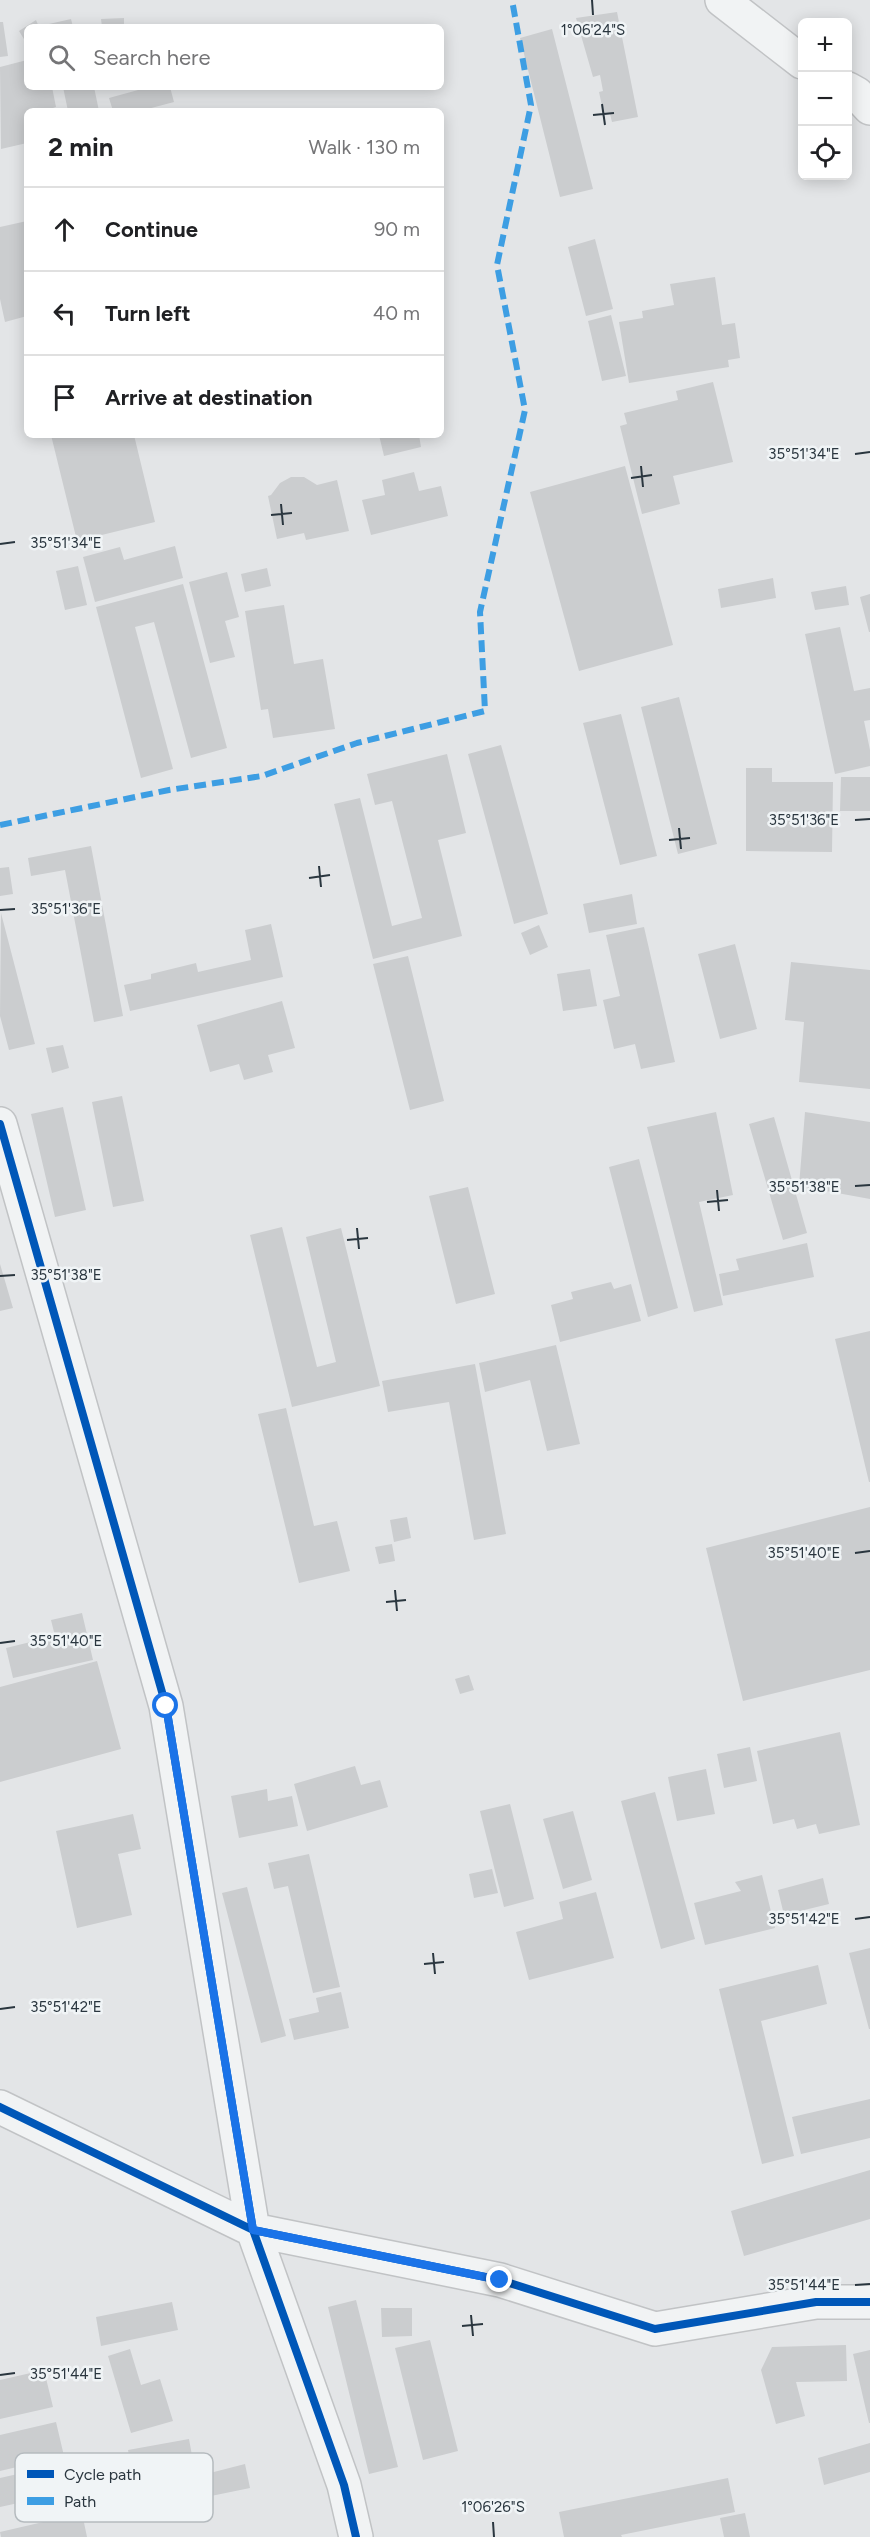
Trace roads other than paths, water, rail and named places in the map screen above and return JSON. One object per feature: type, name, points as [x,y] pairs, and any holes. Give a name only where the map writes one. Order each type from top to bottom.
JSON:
[{"type":"street","points":[[722,0],[798,59]]},
{"type":"street","points":[[852,91],[870,108]]},
{"type":"street","points":[[0,1124],[166,1706],[253,2230],[344,2485],[356,2537]]},
{"type":"street","points":[[0,2108],[253,2230],[500,2280],[655,2329],[816,2302],[870,2302]]}]
